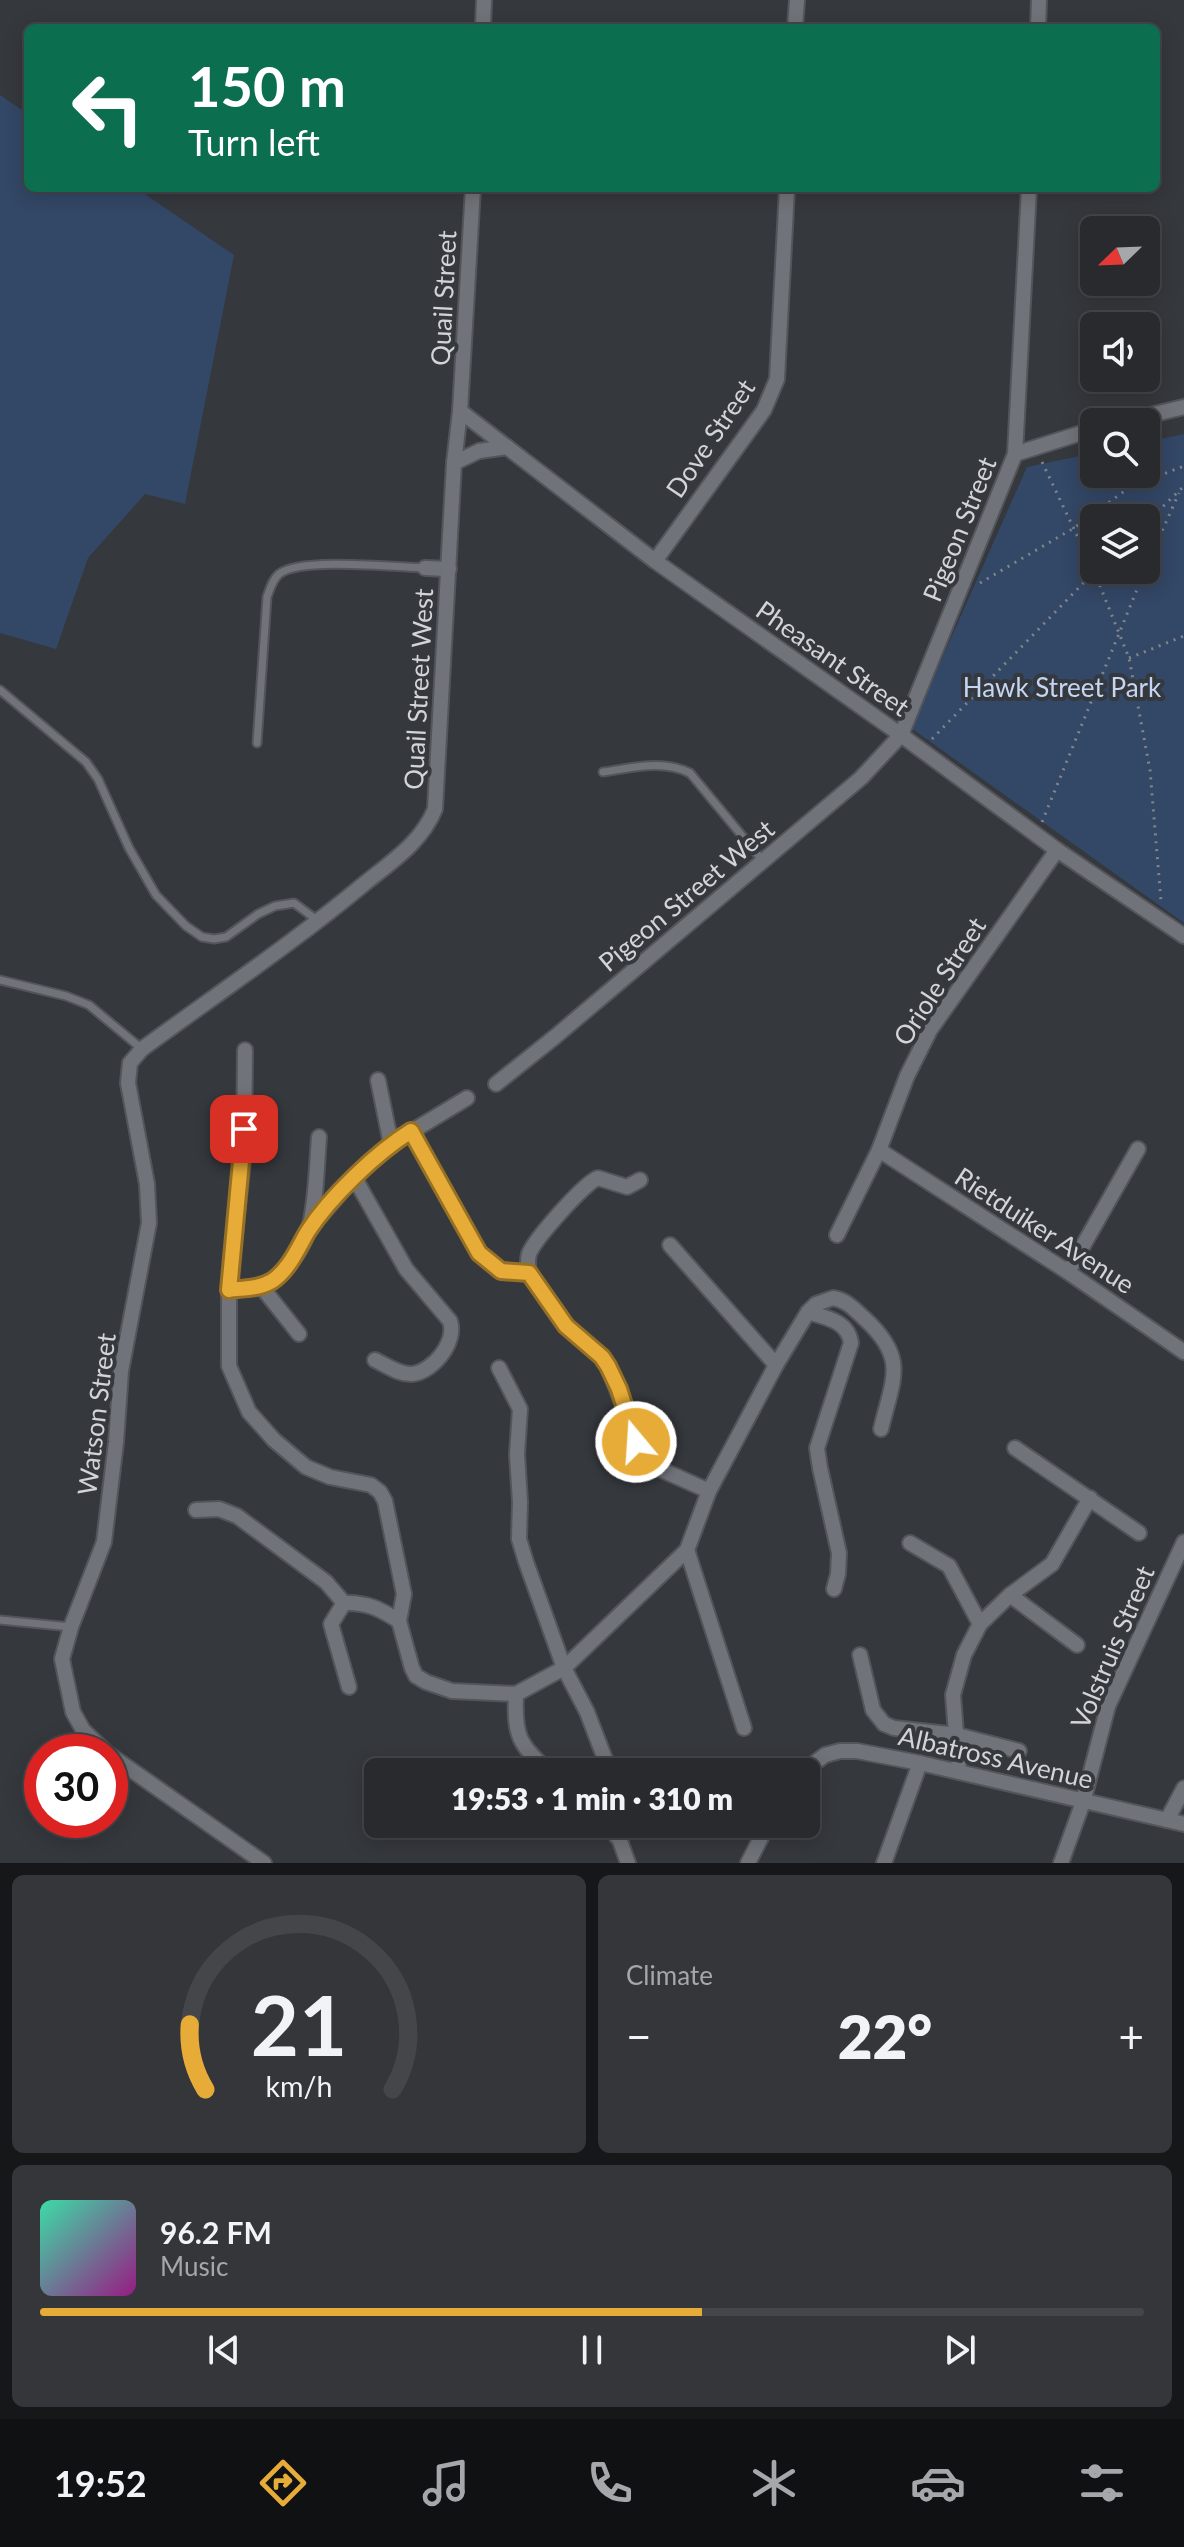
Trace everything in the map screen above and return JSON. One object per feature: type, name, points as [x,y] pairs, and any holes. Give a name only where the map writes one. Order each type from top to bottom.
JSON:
[{"type":"street","points":[[483,24],[484,0]]},
{"type":"street","points":[[795,24],[797,0]]},
{"type":"street","points":[[1038,24],[1039,0]]},
{"type":"street","name":"Quail Street","points":[[460,411],[473,192]]},
{"type":"street","name":"Dove Street","points":[[655,561],[771,397],[777,379],[787,192]]},
{"type":"street","name":"Pigeon Street","points":[[901,735],[1015,454],[1029,192]]},
{"type":"street","points":[[1160,413],[1184,407]]},
{"type":"street","name":"Pheasant Street","points":[[460,411],[655,561],[1057,850],[1184,936]]},
{"type":"street","name":"Quail Street West","points":[[130,1063],[142,1049],[319,921],[406,850],[422,834],[435,809],[454,463],[460,411]]},
{"type":"street","points":[[1015,454],[1080,433]]},
{"type":"street","points":[[454,463],[479,451],[507,447]]},
{"type":"street","points":[[425,568],[449,569]]},
{"type":"street","name":"Pigeon Street West","points":[[496,1084],[861,778],[901,735]]},
{"type":"street","name":"Oriole Street","points":[[837,1235],[879,1150],[907,1076],[930,1030],[1057,850]]},
{"type":"street","points":[[245,1050],[244,1151],[229,1290],[229,1366],[249,1412],[274,1440],[306,1467],[330,1477],[371,1485],[380,1492],[385,1501],[404,1594],[399,1621],[412,1668],[416,1676],[426,1682],[452,1691],[516,1694],[564,1668],[687,1550],[709,1491],[776,1365],[808,1312],[821,1302],[838,1299],[850,1305],[889,1347],[894,1375],[881,1429]]},
{"type":"street","name":"Watson Street","points":[[87,1734],[73,1712],[62,1659],[104,1542],[121,1371],[149,1223],[147,1184],[128,1083],[130,1063]]},
{"type":"street","points":[[378,1080],[391,1144]]},
{"type":"street","points":[[229,1290],[261,1286],[279,1275],[309,1229],[354,1177],[391,1144],[467,1098]]},
{"type":"street","points":[[411,1131],[479,1253],[501,1271],[529,1273]]},
{"type":"street","points":[[309,1229],[319,1137]]},
{"type":"street","points":[[1068,1272],[1138,1149]]},
{"type":"street","name":"Rietduiker Avenue","points":[[879,1150],[1068,1272],[1184,1352]]},
{"type":"street","points":[[354,1177],[406,1269],[452,1326],[452,1334],[444,1351],[420,1372],[404,1373],[375,1360]]},
{"type":"street","points":[[640,1180],[627,1187],[598,1178],[584,1186],[533,1247],[528,1262],[529,1273],[566,1326],[608,1366],[642,1455],[653,1466],[709,1491]]},
{"type":"street","points":[[670,1245],[776,1365]]},
{"type":"street","points":[[261,1286],[299,1334]]},
{"type":"street","points":[[808,1312],[840,1324],[848,1332],[851,1343],[817,1448],[839,1553],[834,1589]]},
{"type":"street","points":[[499,1368],[520,1409],[517,1454],[519,1539],[564,1668],[587,1712],[605,1758]]},
{"type":"street","points":[[1015,1448],[1139,1533]]},
{"type":"street","points":[[959,1772],[954,1683],[980,1624],[1010,1595],[1052,1564],[1090,1498]]},
{"type":"street","points":[[196,1510],[219,1509],[237,1516],[326,1582],[344,1603],[370,1605],[399,1621]]},
{"type":"street","name":"Volstruis Street","points":[[1061,1863],[1083,1802],[1108,1706],[1184,1542]]},
{"type":"street","points":[[910,1543],[949,1566],[980,1624]]},
{"type":"street","points":[[687,1550],[744,1728]]},
{"type":"street","points":[[1010,1595],[1077,1645]]},
{"type":"street","points":[[344,1603],[331,1624],[349,1687]]},
{"type":"street","points":[[860,1655],[873,1710],[884,1724],[894,1728],[957,1735],[1019,1751]]},
{"type":"street","points":[[516,1694],[515,1724],[519,1736],[536,1758]]},
{"type":"street","name":"Albatross Avenue","points":[[820,1759],[840,1751],[857,1751],[1184,1824]]},
{"type":"street","points":[[884,1863],[920,1763]]},
{"type":"street","name":"Watson Street","points":[[128,1767],[264,1863]]},
{"type":"street","points":[[1167,1820],[1184,1788]]},
{"type":"street","points":[[619,1838],[628,1863]]},
{"type":"street","points":[[748,1863],[761,1838]]},
{"type":"lane","points":[[257,743],[267,597],[272,583],[280,574],[304,565],[425,568]]},
{"type":"lane","points":[[0,690],[86,762],[98,779],[123,837],[156,895],[186,926],[202,937],[226,937],[258,914],[275,906],[294,903],[319,921]]},
{"type":"lane","points":[[603,772],[662,764],[690,773],[763,861]]},
{"type":"lane","points":[[0,980],[66,996],[89,1005],[142,1049]]},
{"type":"lane","points":[[0,1620],[71,1627]]},
{"type":"path","points":[[1035,447],[1080,540]]},
{"type":"path","points":[[958,596],[1074,528],[1130,487],[1184,466]]},
{"type":"path","points":[[1160,535],[1184,486]]},
{"type":"path","points":[[1160,510],[1179,493]]},
{"type":"path","points":[[921,750],[1081,584]]},
{"type":"path","points":[[1100,584],[1129,658],[1150,770],[1163,922]]},
{"type":"path","points":[[1037,835],[1138,584]]},
{"type":"path","points":[[1129,658],[1184,636]]},
{"type":"green space","points":[[0,95],[24,111],[24,192],[142,192],[234,255],[185,504],[145,494],[88,558],[56,649],[0,633]]},
{"type":"green space","name":"Hawk Street Park","points":[[1184,434],[1184,923],[911,728],[1027,467],[1080,456],[1080,488],[1160,488],[1160,439]]},
{"type":"route","points":[[244,1129],[229,1290],[271,1282],[299,1249],[309,1229],[354,1177],[391,1144],[411,1131],[479,1253],[501,1271],[529,1273],[558,1317],[602,1357],[619,1389],[636,1442]]}]
